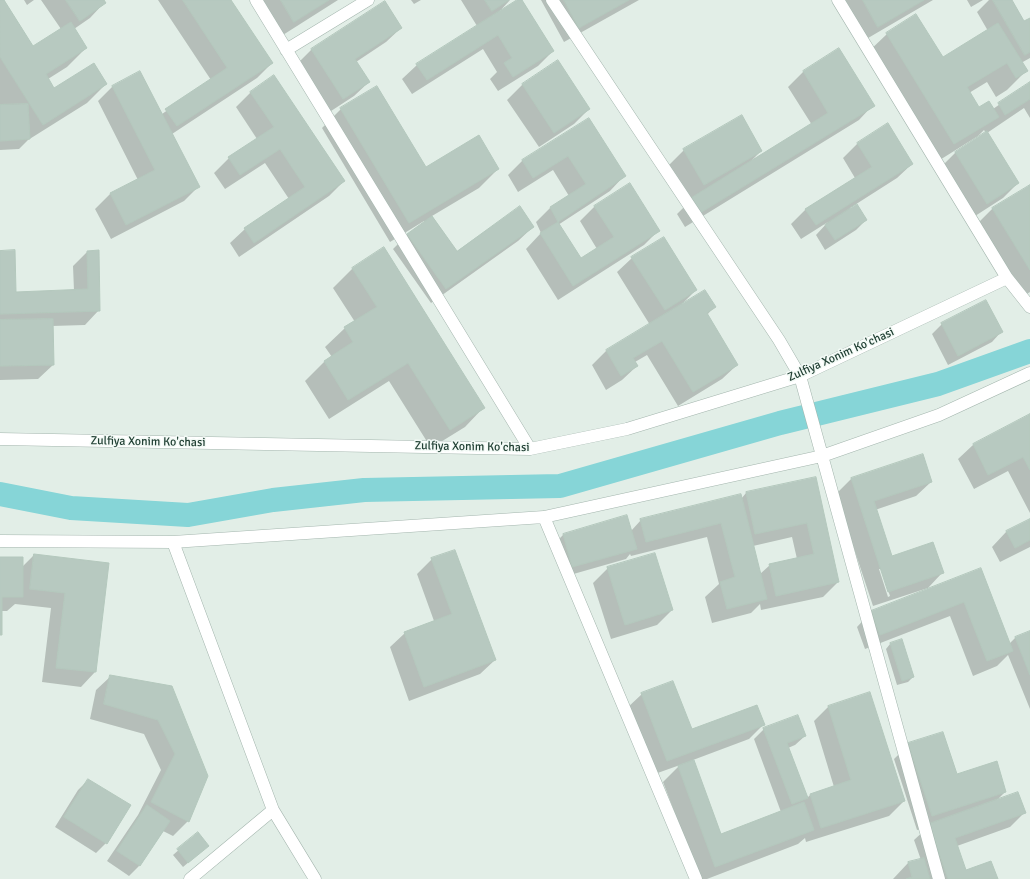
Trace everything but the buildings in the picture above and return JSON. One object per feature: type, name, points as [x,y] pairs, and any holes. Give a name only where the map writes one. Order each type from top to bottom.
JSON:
[{"type":"street","points":[[256,0],[530,449]]},
{"type":"street","points":[[286,50],[368,0]]},
{"type":"street","points":[[552,0],[779,340],[800,376],[939,879]]},
{"type":"street","points":[[838,0],[1007,278],[1030,307]]},
{"type":"street","name":"Zulfiya Xonim Ko'chasi","points":[[0,439],[530,449],[627,429],[800,376],[1007,278]]},
{"type":"street","points":[[0,541],[174,542],[544,517],[822,456],[938,415],[1030,373]]},
{"type":"street","points":[[544,517],[696,879]]},
{"type":"street","points":[[174,542],[273,810],[315,879]]},
{"type":"street","points":[[190,879],[273,810]]},
{"type":"waterway","points":[[0,494],[71,508],[188,515],[273,500],[364,490],[560,486],[780,423],[938,384],[1030,351]]}]
